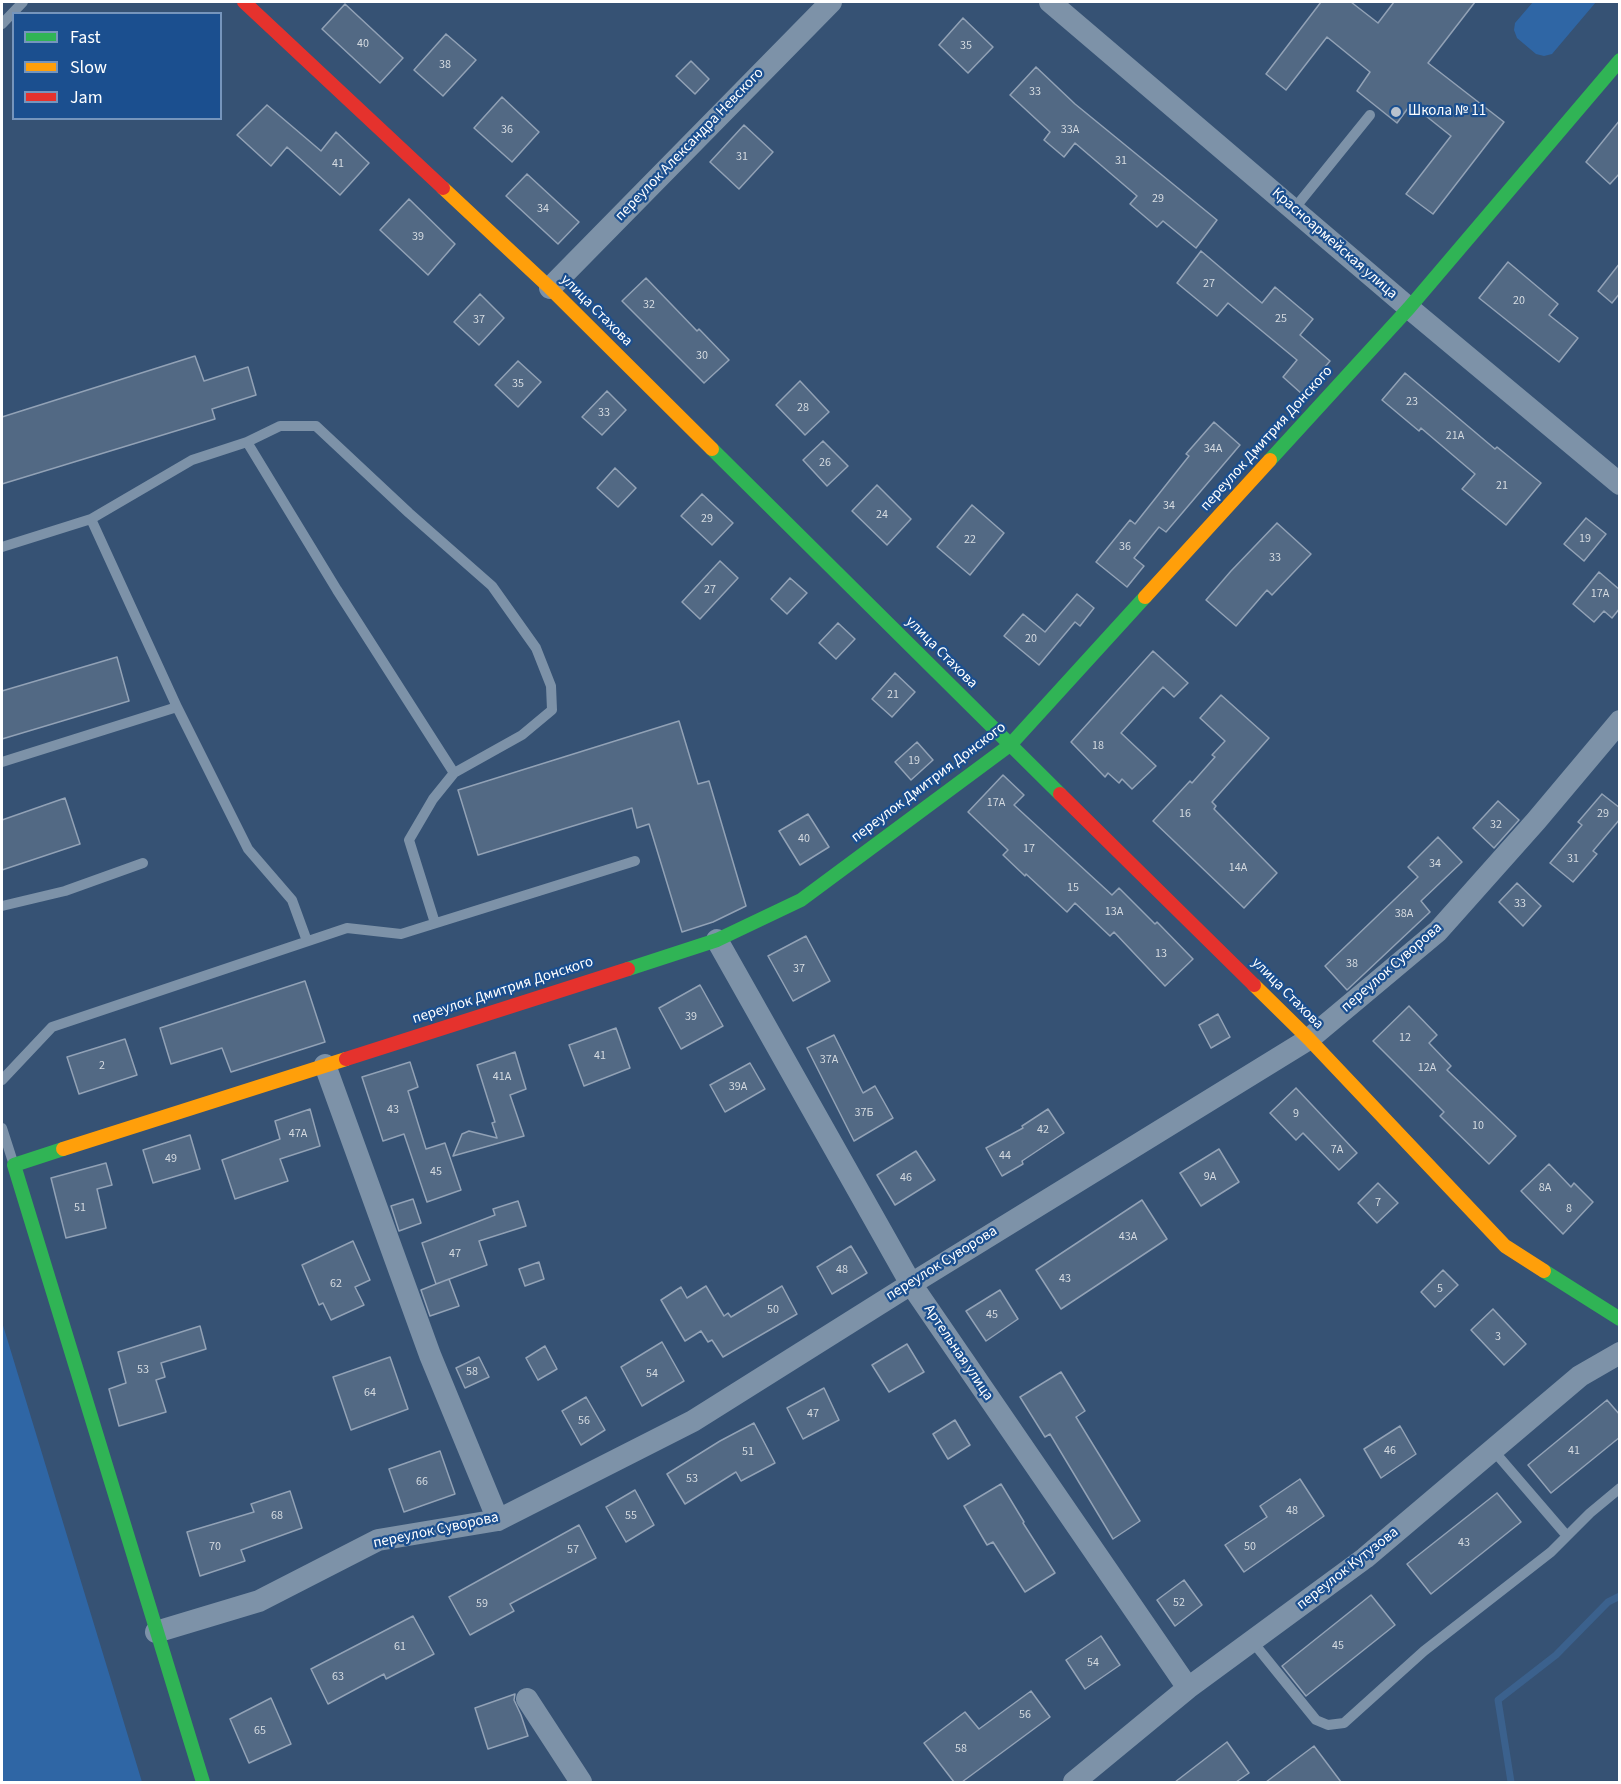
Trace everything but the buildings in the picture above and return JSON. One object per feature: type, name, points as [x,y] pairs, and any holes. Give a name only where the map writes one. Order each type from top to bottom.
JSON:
[{"type":"street","name":"улица Стахова","points":[[244,2],[550,288],[1309,1039],[1505,1246],[1620,1320]]},
{"type":"street","name":"переулок Александра Невского","points":[[550,288],[831,2]]},
{"type":"street","name":"Красноармейская улица","points":[[1050,2],[1409,308],[1620,484]]},
{"type":"street","name":"переулок Дмитрия Донского","points":[[8,1167],[717,940],[801,900],[1010,745],[1409,308],[1620,60]]},
{"type":"street","name":"переулок Суворова","points":[[156,1632],[259,1601],[378,1540],[498,1520],[693,1421],[1309,1039],[1438,931],[1536,821],[1620,721]]},
{"type":"street","name":"Артельная улица","points":[[717,940],[911,1284],[1188,1688]]},
{"type":"street","points":[[325,1065],[430,1355],[498,1520]]},
{"type":"street","points":[[8,1167],[203,1782]]},
{"type":"street","name":"переулок Кутузова","points":[[1074,1782],[1188,1688],[1365,1558],[1580,1376],[1620,1353]]},
{"type":"street","points":[[527,1699],[581,1782]]},
{"type":"lane","points":[[1294,209],[1370,115]]},
{"type":"lane","points":[[2,547],[91,519],[192,460],[248,442],[280,426],[316,426],[409,513],[492,586],[536,648],[551,686],[552,710],[522,735],[454,772],[433,799],[410,840],[435,923]]},
{"type":"lane","points":[[248,442],[331,580],[454,772]]},
{"type":"lane","points":[[91,519],[177,707],[248,849],[292,900],[306,941]]},
{"type":"lane","points":[[2,762],[177,707]]},
{"type":"lane","points":[[2,1080],[52,1027],[347,928],[401,934],[635,861]]},
{"type":"lane","points":[[2,906],[65,891],[143,863]]},
{"type":"lane","points":[[2,1128],[8,1167]]},
{"type":"lane","points":[[1493,1450],[1567,1536]]},
{"type":"lane","points":[[1252,1641],[1316,1720],[1328,1725],[1344,1723],[1424,1651],[1551,1552],[1590,1513],[1620,1488]]},
{"type":"shaded area","points":[[1533,2],[1596,2],[1552,54],[1544,56],[1536,54],[1517,38],[1514,30],[1515,23]]},
{"type":"shaded area","points":[[2,1322],[142,1782],[2,1782]]},
{"type":"waterway","points":[[1511,1782],[1498,1700],[1556,1655],[1608,1602],[1620,1596]]},
{"type":"traffic: fast","points":[[1270,460],[1409,308],[1620,60]]},
{"type":"traffic: fast","points":[[712,449],[1060,794]]},
{"type":"traffic: fast","points":[[628,969],[717,940],[801,900],[1010,745],[1145,597]]},
{"type":"traffic: fast","points":[[63,1149],[14,1165],[203,1782]]},
{"type":"traffic: fast","points":[[1544,1271],[1620,1319]]},
{"type":"traffic: slow","points":[[443,188],[550,288],[712,449]]},
{"type":"traffic: slow","points":[[1145,597],[1270,460]]},
{"type":"traffic: slow","points":[[1254,985],[1309,1039],[1505,1246],[1544,1271]]},
{"type":"traffic: slow","points":[[63,1149],[346,1059]]},
{"type":"traffic: jam","points":[[244,2],[443,188]]},
{"type":"traffic: jam","points":[[1060,794],[1254,985]]},
{"type":"traffic: jam","points":[[346,1059],[628,969]]},
{"type":"place","name":"Школа № 11","points":[[1396,112]]}]
